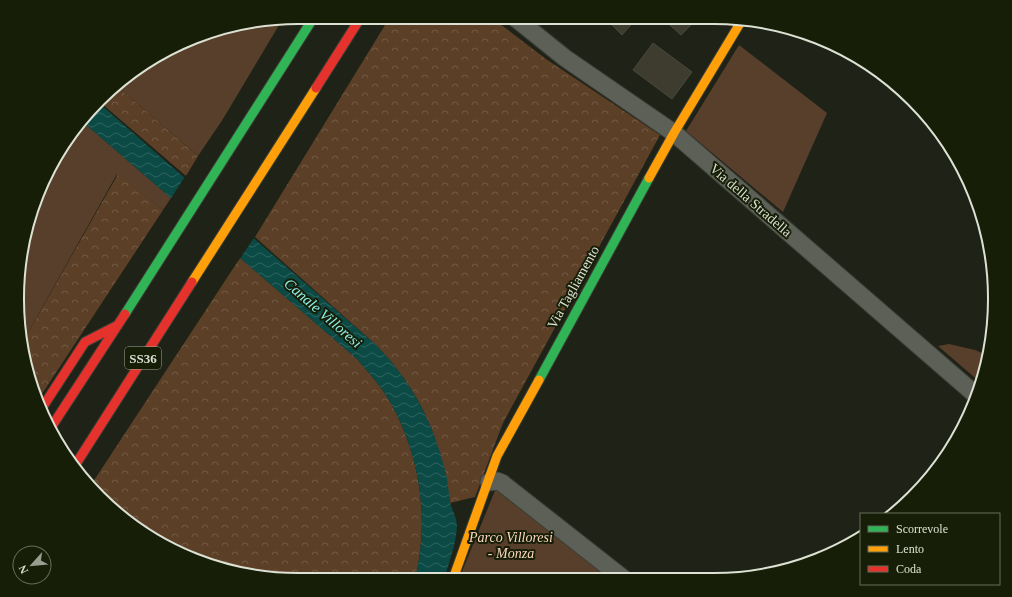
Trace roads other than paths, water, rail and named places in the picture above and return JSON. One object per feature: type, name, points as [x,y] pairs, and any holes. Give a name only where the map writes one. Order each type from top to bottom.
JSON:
[{"type":"main road","name":"SS36","points":[[54,423],[120,323],[180,225],[309,24]]},
{"type":"main road","name":"SS36","points":[[78,461],[212,248],[357,24]]},
{"type":"main road","name":"Via Tagliamento","points":[[455,573],[489,482],[497,456],[674,133],[739,25]]},
{"type":"main road","points":[[45,404],[85,342],[120,323]]},
{"type":"street","name":"Via della Stradella","points":[[523,24],[566,58],[674,133],[971,392]]},
{"type":"street","points":[[489,482],[497,481],[502,483],[616,573]]},
{"type":"water","name":"Canale Villoresi","points":[[102,106],[376,345],[401,374],[412,390],[429,423],[447,478],[450,502],[457,526],[452,553],[446,573],[416,573],[422,534],[422,510],[415,464],[400,420],[389,400],[382,389],[357,359],[86,125]]},
{"type":"park label","name":"Parco Villoresi - Monza","points":[[511,546]]}]
